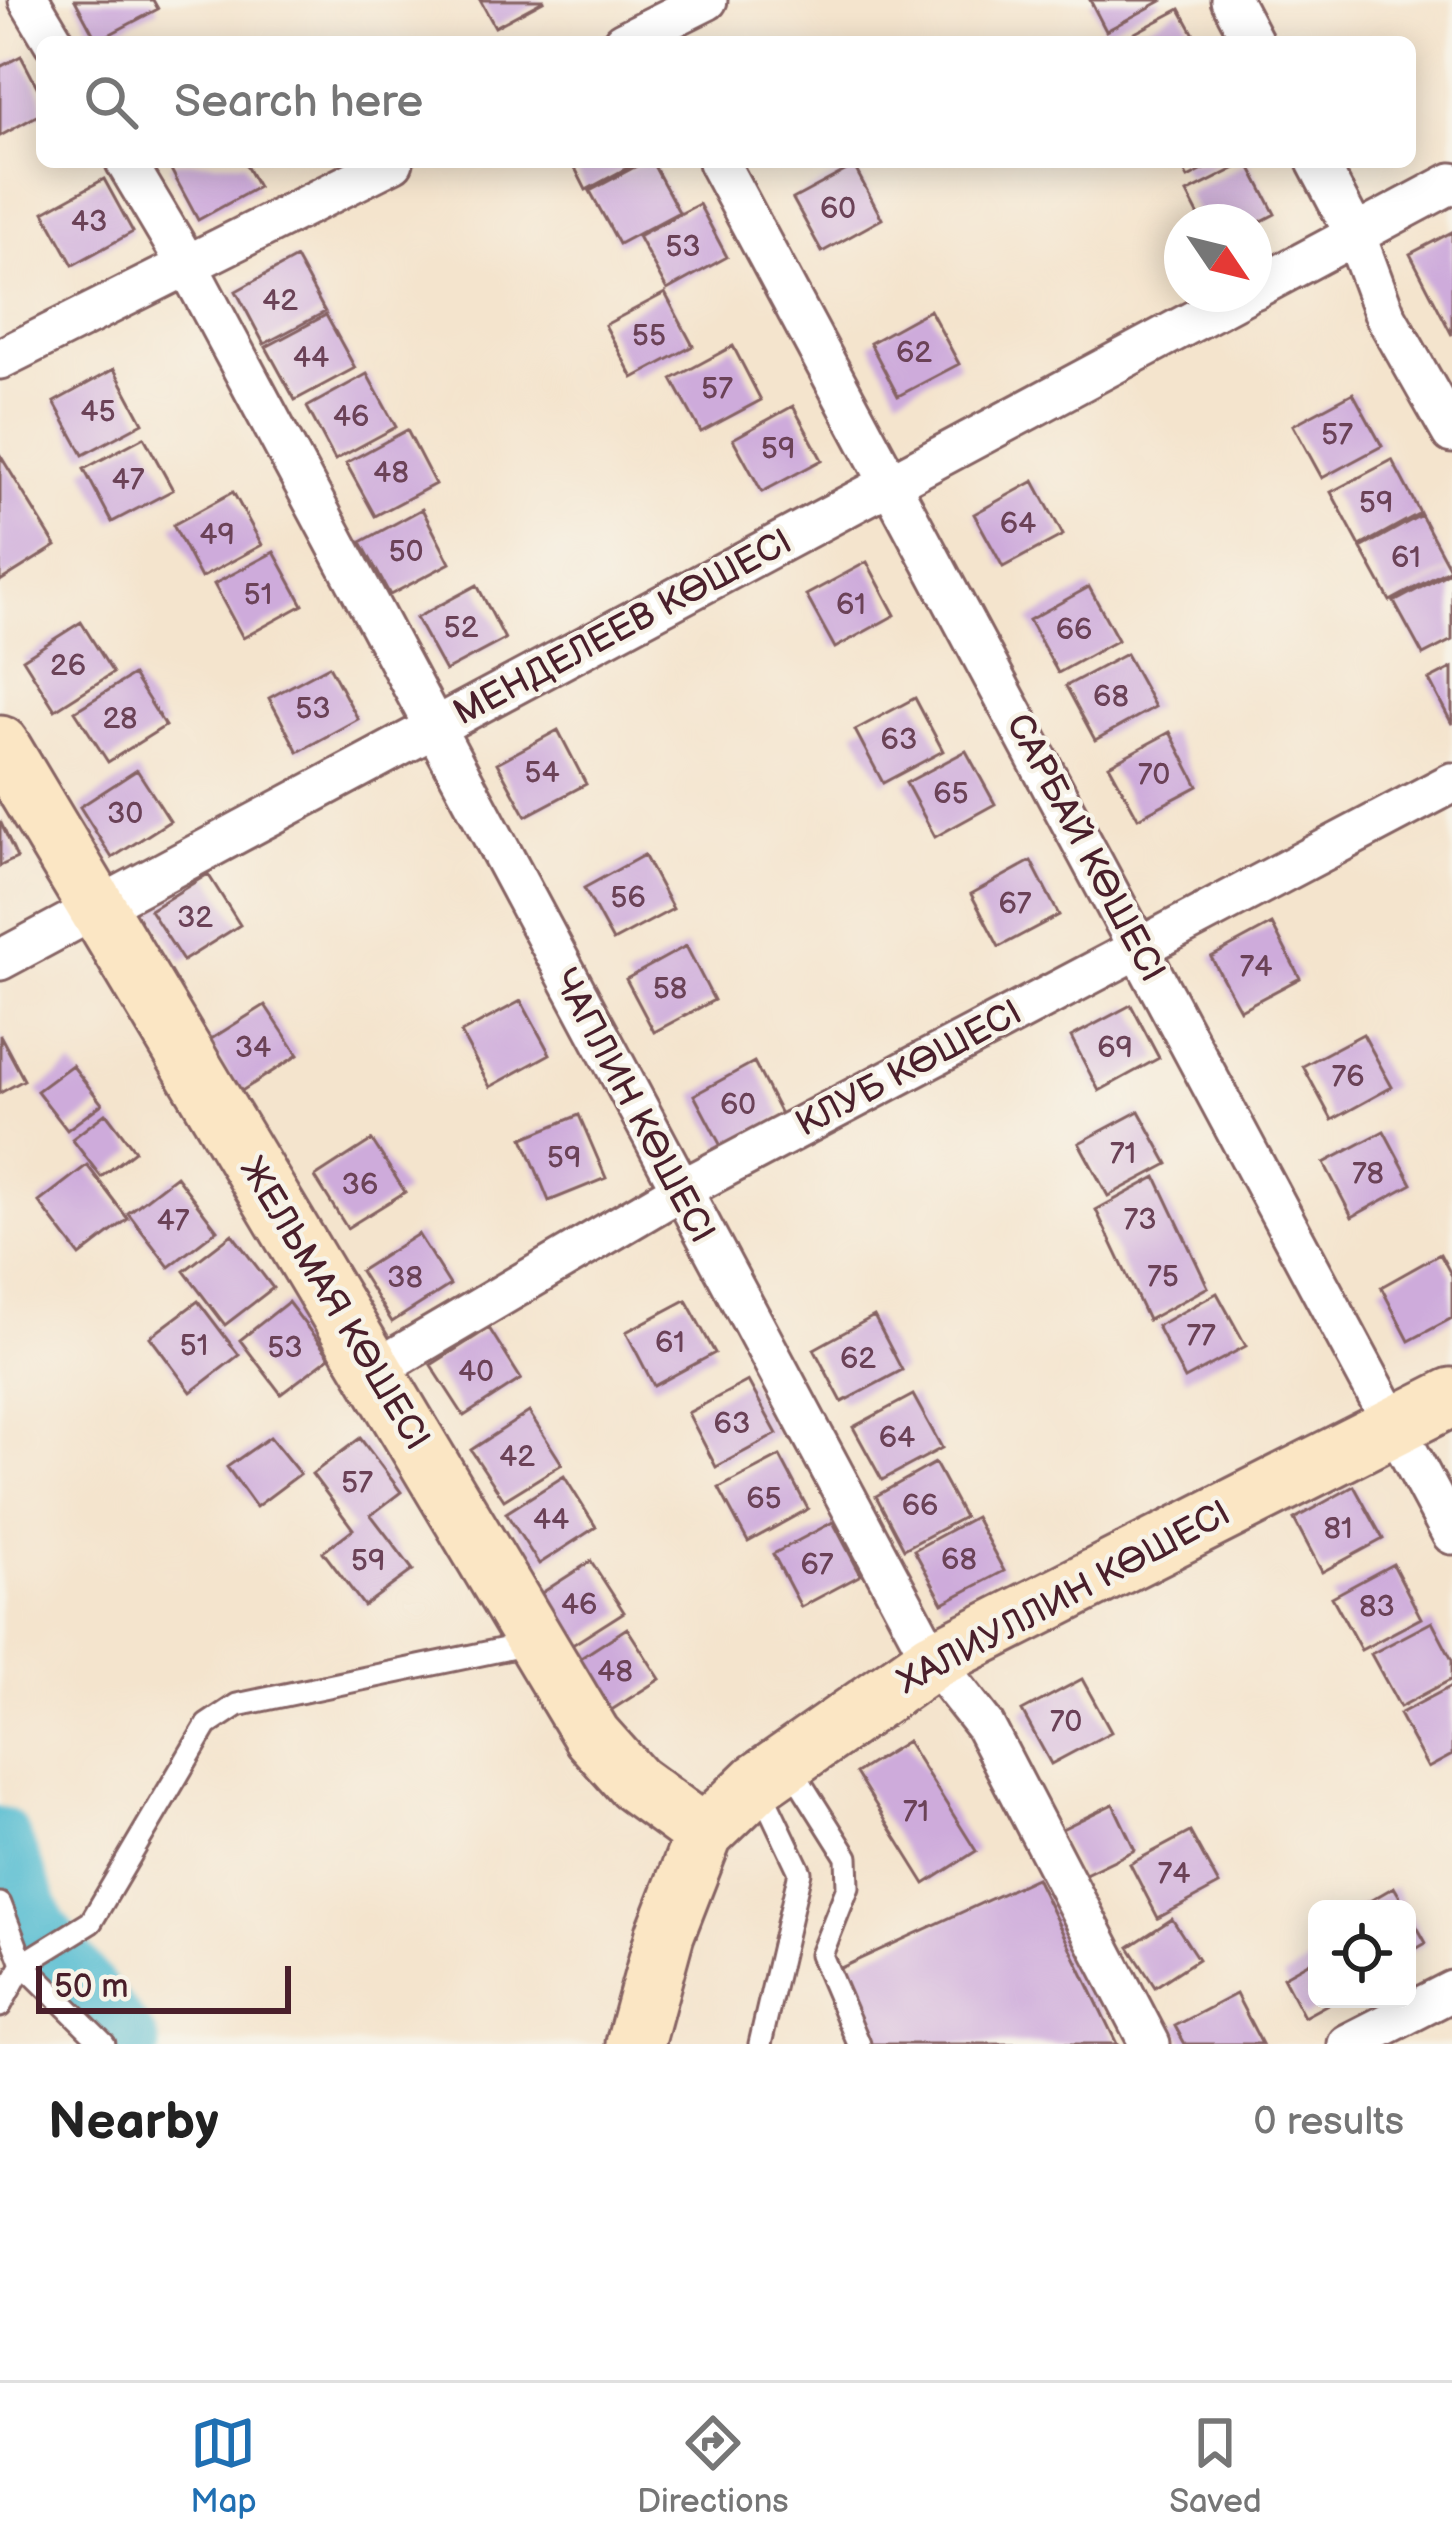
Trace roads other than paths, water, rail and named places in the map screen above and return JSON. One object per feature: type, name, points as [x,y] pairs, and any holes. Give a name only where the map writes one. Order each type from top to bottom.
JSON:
[{"type":"street","points":[[29,0],[50,36]]},
{"type":"street","points":[[638,28],[707,0]]},
{"type":"street","points":[[1231,0],[1250,36]]},
{"type":"street","name":"ЧАПЛИН КӨШЕСІ","points":[[129,168],[189,268],[430,729],[933,1660],[984,1725],[1150,2044]]},
{"type":"street","points":[[0,359],[381,168]]},
{"type":"street","name":"САРБАЙ КӨШЕСІ","points":[[721,168],[1452,1534]]},
{"type":"street","points":[[1320,168],[1355,233],[1385,315],[1452,433]]},
{"type":"street","points":[[1272,279],[1452,183]]},
{"type":"street","name":"МЕНДЕЛЕЕВ КӨШЕСІ","points":[[0,961],[1211,312]]},
{"type":"street","name":"ЖЕЛЬМАЯ КӨШЕСІ","points":[[0,745],[535,1643],[606,1752],[634,1783],[704,1834]]},
{"type":"street","name":"КЛУБ КӨШЕСІ","points":[[376,1370],[679,1191],[1452,783]]},
{"type":"street","name":"ХАЛИУЛЛИН КӨШЕСІ","points":[[635,2044],[664,1934],[704,1834],[772,1772],[933,1660],[1452,1397]]},
{"type":"street","points":[[1348,2044],[1452,1991]]},
{"type":"lane","points":[[0,2006],[31,1959],[91,1922],[207,1725],[237,1705],[535,1643]]},
{"type":"lane","points":[[760,2044],[800,1872],[772,1772]]},
{"type":"lane","points":[[772,1772],[847,1857],[848,1887],[821,1955],[859,2044]]},
{"type":"lane","points":[[0,1904],[31,1959],[104,2044]]},
{"type":"waterway","points":[[0,1837],[37,1927],[130,2044]]}]
